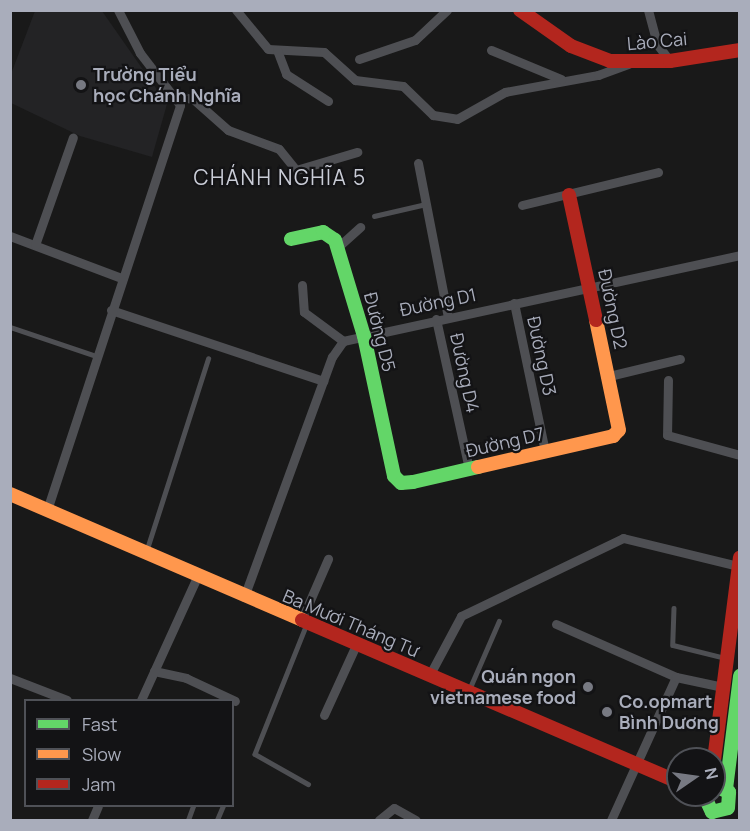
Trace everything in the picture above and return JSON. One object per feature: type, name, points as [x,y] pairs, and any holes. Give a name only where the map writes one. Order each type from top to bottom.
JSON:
[{"type":"street","points":[[47,510],[121,278],[180,105],[176,96],[140,53],[118,10]]},
{"type":"street","points":[[236,10],[266,47],[277,50],[324,52],[355,80],[403,86],[433,115],[457,119],[505,92],[561,79],[598,75],[628,63]]},
{"type":"street","points":[[358,59],[415,40],[447,10]]},
{"type":"street","name":"Lào Cai","points":[[520,10],[588,56],[628,63],[670,61],[740,50]]},
{"type":"street","points":[[648,10],[657,44],[670,61]]},
{"type":"street","points":[[277,50],[286,74],[328,101]]},
{"type":"street","points":[[491,50],[561,79]]},
{"type":"street","points":[[176,96],[193,99],[228,130],[279,149],[296,170],[357,152]]},
{"type":"street","points":[[35,245],[73,137]]},
{"type":"street","points":[[418,163],[448,316]]},
{"type":"street","points":[[522,206],[658,172]]},
{"type":"street","name":"Đường D2","points":[[569,195],[619,430]]},
{"type":"street","points":[[291,240],[322,232],[338,247],[360,227]]},
{"type":"street","points":[[10,236],[121,278]]},
{"type":"street","name":"Đường D5","points":[[338,247],[364,336],[397,480]]},
{"type":"street","name":"Đường D1","points":[[343,341],[448,316],[740,255]]},
{"type":"street","points":[[244,597],[323,381],[343,341],[307,316],[302,285]]},
{"type":"street","name":"Đường D3","points":[[514,303],[545,451]]},
{"type":"street","points":[[111,309],[323,381]]},
{"type":"street","name":"Đường D4","points":[[436,319],[469,469]]},
{"type":"street","points":[[609,376],[680,359]]},
{"type":"street","points":[[668,380],[667,435],[740,455]]},
{"type":"street","name":"Đường D7","points":[[397,480],[469,469],[613,436],[619,430]]},
{"type":"street","name":"Ba Mươi Tháng Tư","points":[[10,494],[197,577],[666,777]]},
{"type":"street","points":[[429,676],[461,616],[624,538],[739,562],[716,747]]},
{"type":"street","points":[[304,623],[328,559]]},
{"type":"street","points":[[141,699],[197,577]]},
{"type":"street","points":[[556,624],[676,677],[723,687]]},
{"type":"street","points":[[324,715],[356,645]]},
{"type":"street","points":[[154,671],[186,678],[231,699]]},
{"type":"street","points":[[714,816],[728,794],[740,676]]},
{"type":"street","points":[[611,820],[638,765],[676,677]]},
{"type":"street","points":[[10,678],[64,699]]},
{"type":"street","points":[[379,820],[394,808],[416,820]]},
{"type":"lane","points":[[374,216],[426,204]]},
{"type":"lane","points":[[10,327],[96,356]]},
{"type":"lane","points":[[146,554],[208,359]]},
{"type":"lane","points":[[674,608],[673,645],[727,659]]},
{"type":"lane","points":[[468,693],[499,621]]},
{"type":"lane","points":[[304,623],[255,754],[308,784]]},
{"type":"shaded area","name":"Trường Tiểu học Chánh Nghĩa","points":[[35,11],[102,11],[167,104],[152,157],[80,136],[11,103],[11,74]]},
{"type":"traffic: fast","points":[[291,239],[323,232],[335,240],[364,336],[394,476],[401,483],[413,482],[478,467]]},
{"type":"traffic: fast","points":[[726,789],[740,676]]},
{"type":"traffic: fast","points":[[710,807],[712,812],[728,808],[729,792],[726,791]]},
{"type":"traffic: slow","points":[[478,467],[613,436],[619,430],[596,320]]},
{"type":"traffic: slow","points":[[10,494],[302,620]]},
{"type":"traffic: jam","points":[[520,10],[571,46],[610,61],[670,61],[740,50]]},
{"type":"traffic: jam","points":[[569,195],[596,320]]},
{"type":"traffic: jam","points":[[716,747],[740,558]]},
{"type":"traffic: jam","points":[[302,620],[666,777]]},
{"type":"place","name":"Trường Tiểu học Chánh Nghĩa","points":[[81,85]]},
{"type":"place","name":"Quán ngon vietnamese food","points":[[588,687]]},
{"type":"place","name":"Co.opmart Bình Dương","points":[[607,712]]},
{"type":"district","name":"CHÁNH NGHĨA 5","points":[[280,177]]}]
